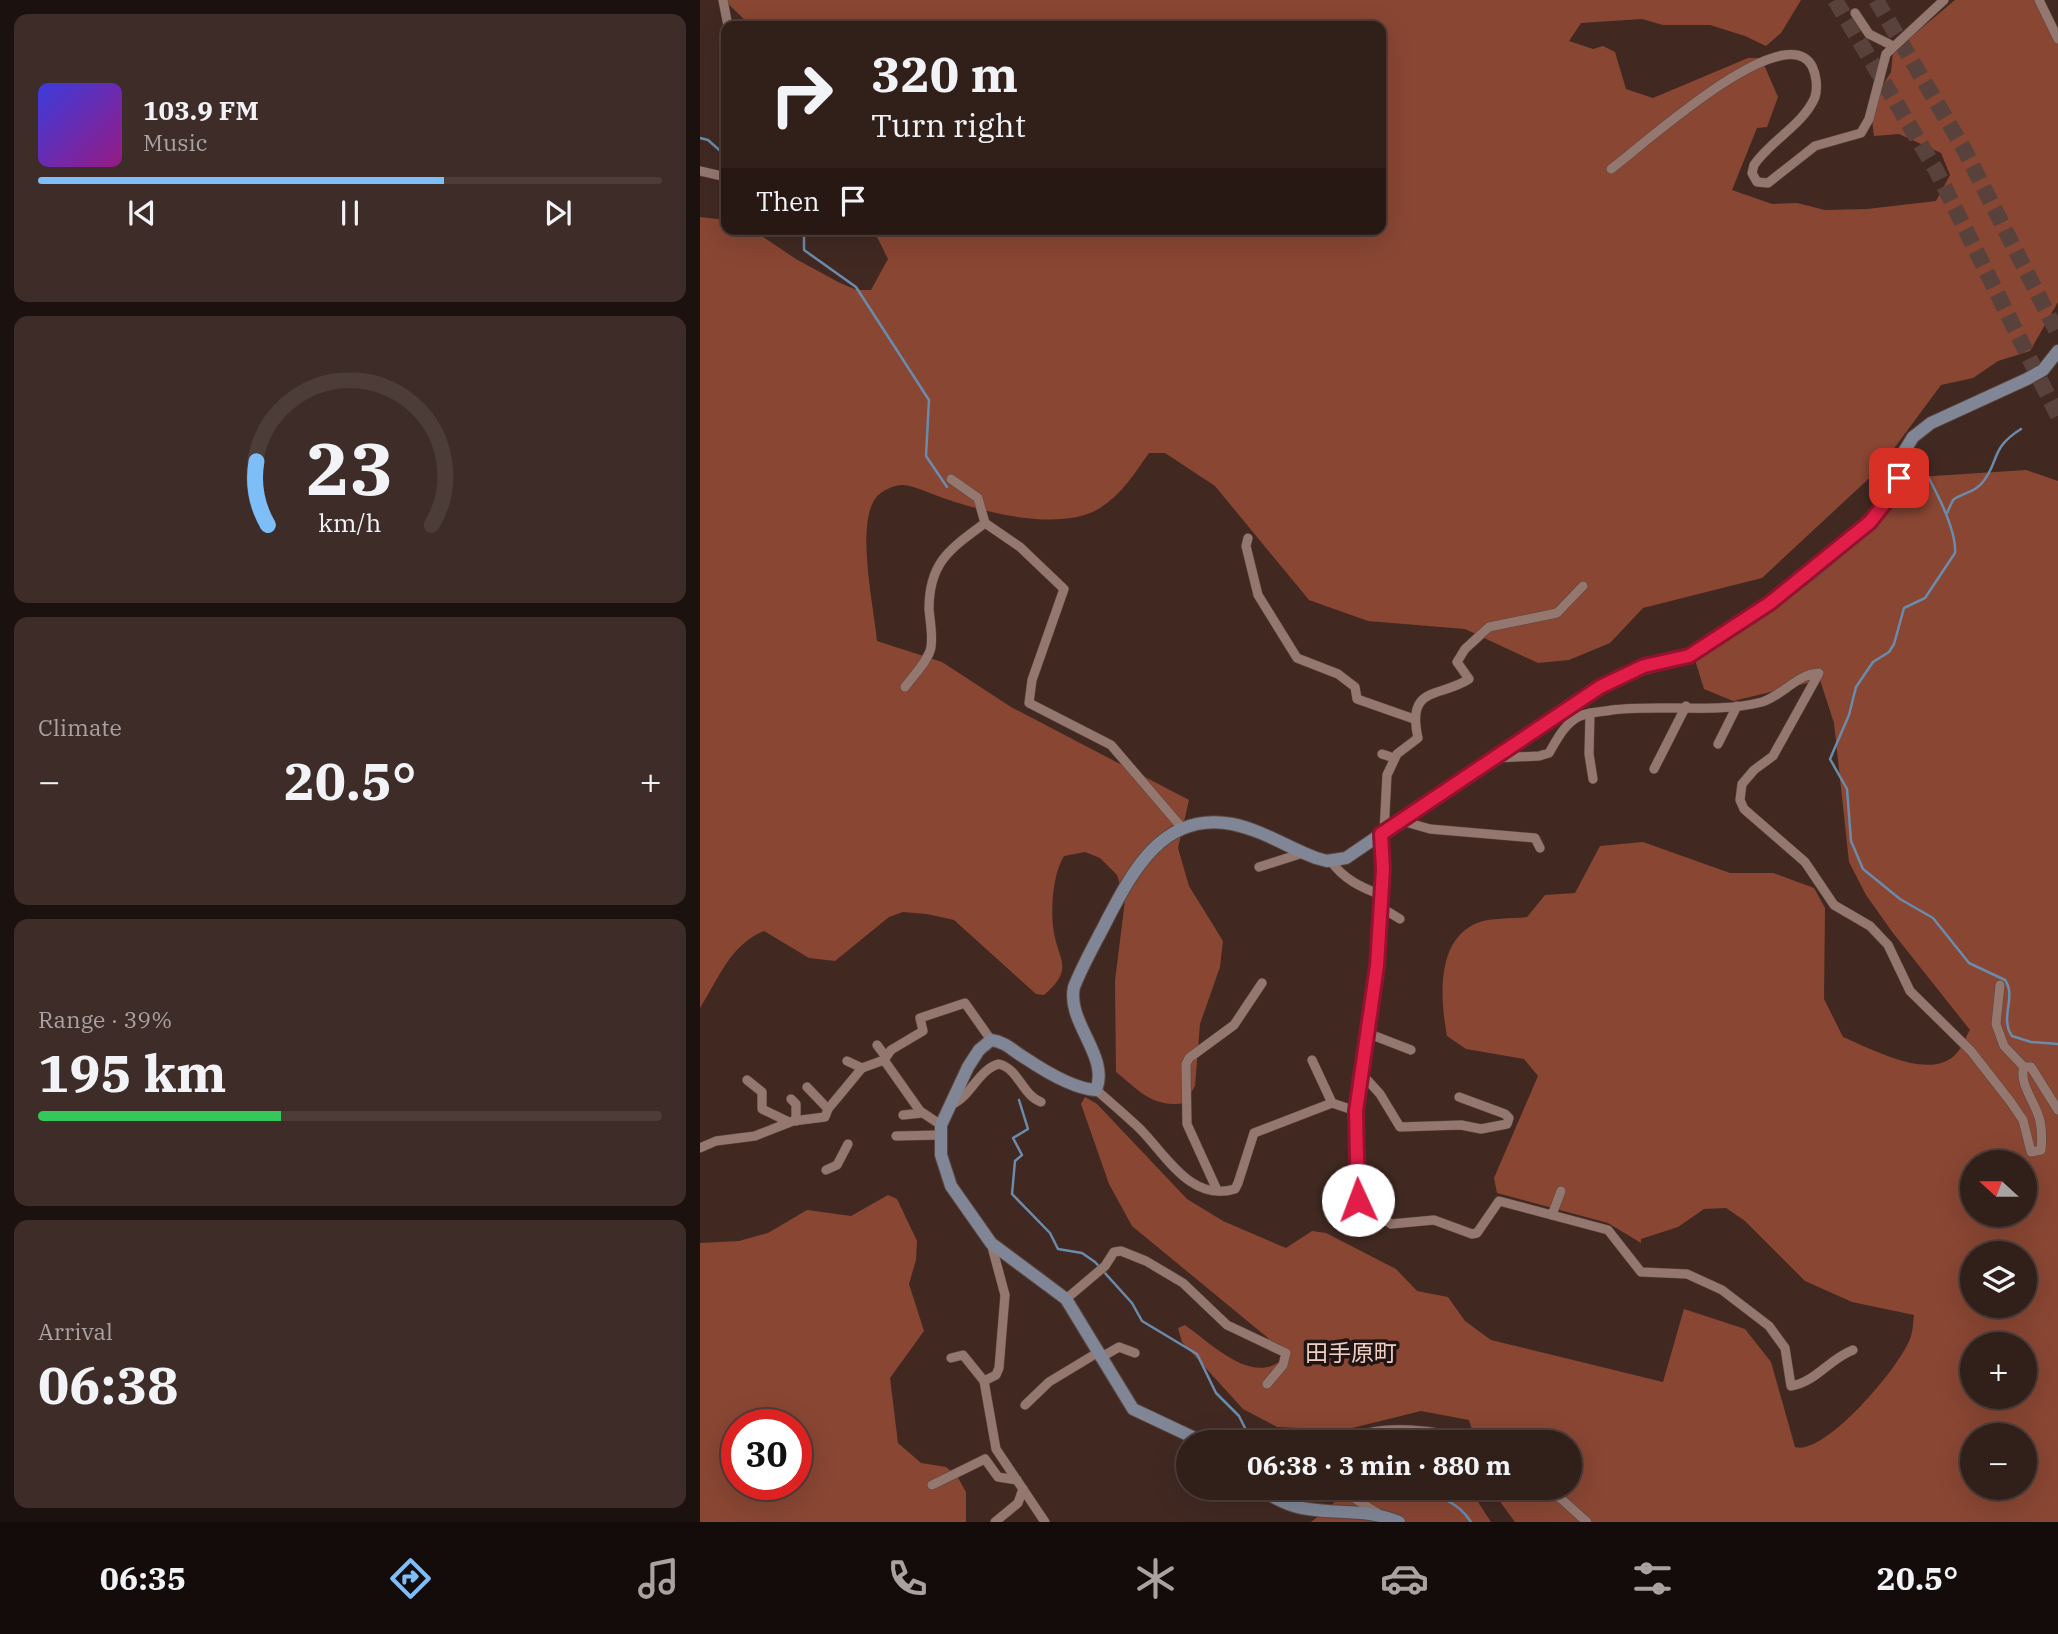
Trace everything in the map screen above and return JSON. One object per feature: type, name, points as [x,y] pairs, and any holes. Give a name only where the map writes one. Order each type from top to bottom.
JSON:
[{"type":"street","points":[[723,0],[727,21]]},
{"type":"street","points":[[1611,169],[1731,77],[1765,60],[1798,54],[1807,58],[1816,76],[1814,97],[1754,165],[1752,173],[1757,182],[1768,183],[1815,146],[1861,133],[1869,119],[1882,64],[1893,46],[1944,0]]},
{"type":"street","points":[[2039,0],[2058,39]]},
{"type":"street","points":[[1855,13],[1868,34],[1893,46]]},
{"type":"street","points":[[700,171],[721,176]]},
{"type":"street","points":[[1096,1090],[1098,1074],[1073,1004],[1074,987],[1136,867],[1157,844],[1183,829],[1229,824],[1274,845],[1331,861],[1346,858],[1576,701],[1623,674],[1689,656],[1770,603],[1870,522],[1892,494],[1905,450],[1913,437],[1931,423],[2027,379],[2043,369],[2058,351]]},
{"type":"street","points":[[951,479],[978,498],[985,523],[1020,547],[1064,589],[1032,680],[1029,703],[1111,745],[1183,829]]},
{"type":"street","points":[[905,687],[931,646],[929,601],[932,581],[939,564],[944,555],[985,523]]},
{"type":"street","points":[[1248,537],[1246,546],[1258,595],[1297,658],[1338,674],[1355,687],[1357,699],[1414,719]]},
{"type":"street","points":[[1583,586],[1557,613],[1489,627],[1480,634],[1457,662],[1469,677],[1468,682],[1445,687],[1419,704],[1414,719],[1418,738],[1394,758],[1385,781],[1381,834],[1382,908],[1356,1111],[1356,1196],[1384,1220],[1400,1224],[1434,1220],[1472,1234],[1477,1233],[1499,1202],[1608,1230],[1641,1272],[1687,1274],[1722,1290],[1769,1326],[1785,1348],[1791,1387],[1806,1383],[1837,1356],[1853,1350]]},
{"type":"street","points":[[1495,758],[1539,756],[1549,752],[1563,730],[1578,717],[1590,713],[1686,706],[1737,706],[1764,701],[1810,674],[1819,673],[1773,757],[1754,770],[1742,784],[1741,800],[1744,809],[1805,862],[1834,905],[1870,926],[1888,945],[1899,963],[1910,991],[1970,1051],[2023,1120],[2029,1149],[2039,1152],[2040,1121],[2022,1076],[2024,1067]]},
{"type":"street","points":[[1654,769],[1686,706]]},
{"type":"street","points":[[1718,744],[1737,706]]},
{"type":"street","points":[[1590,713],[1588,754],[1592,779]]},
{"type":"street","points":[[1382,754],[1394,758]]},
{"type":"street","points":[[1402,821],[1430,829],[1535,838],[1540,848]]},
{"type":"street","points":[[1266,867],[1303,853]]},
{"type":"street","points":[[1331,861],[1338,871],[1358,886],[1382,895]]},
{"type":"street","points":[[1382,908],[1400,919]]},
{"type":"street","points":[[1217,1190],[1187,1124],[1186,1064],[1189,1058],[1234,1025],[1262,983]]},
{"type":"street","points":[[2000,985],[1996,1024],[2004,1046],[2024,1067],[2031,1067],[2058,1110]]},
{"type":"street","points":[[700,1148],[716,1141],[755,1136],[792,1122],[825,1117],[828,1108],[862,1068],[885,1058],[891,1050],[923,1031],[920,1018],[965,1003],[991,1040],[1006,1044],[1026,1059],[1083,1088],[1096,1090],[1136,1125],[1192,1183],[1217,1190],[1235,1189],[1254,1133],[1332,1103],[1356,1111]]},
{"type":"street","points":[[1367,1033],[1411,1051]]},
{"type":"street","points":[[991,1040],[979,1050],[948,1105],[940,1130],[944,1166],[951,1186],[991,1243],[1066,1299],[1133,1409],[1178,1430]]},
{"type":"street","points":[[877,1045],[922,1113],[940,1130]]},
{"type":"street","points":[[847,1060],[862,1068]]},
{"type":"street","points":[[1312,1060],[1332,1103]]},
{"type":"street","points":[[948,1105],[952,1106],[989,1069],[999,1065],[1011,1070],[1031,1097],[1041,1102]]},
{"type":"street","points":[[1362,1073],[1380,1094],[1400,1127],[1461,1125],[1481,1129],[1507,1124],[1508,1118],[1505,1114],[1459,1097]]},
{"type":"street","points":[[747,1080],[762,1092],[762,1108],[792,1122]]},
{"type":"street","points":[[807,1087],[828,1108]]},
{"type":"street","points":[[791,1099],[796,1104],[792,1122]]},
{"type":"street","points":[[903,1115],[922,1113]]},
{"type":"street","points":[[896,1136],[940,1130]]},
{"type":"street","points":[[827,1170],[841,1161],[848,1144]]},
{"type":"street","points":[[1552,1215],[1561,1191]]},
{"type":"street","points":[[984,1381],[996,1375],[999,1368],[1005,1295],[991,1243]]},
{"type":"street","points":[[1066,1299],[1102,1268],[1111,1254],[1118,1251],[1146,1261],[1183,1283],[1227,1325],[1286,1353],[1285,1360],[1267,1384]]},
{"type":"street","points":[[1025,1405],[1049,1382],[1099,1355],[1119,1347],[1135,1353]]},
{"type":"street","points":[[951,1358],[963,1354],[984,1381],[996,1449],[1045,1522]]},
{"type":"street","points":[[932,1485],[985,1459],[999,1478],[1017,1480]]},
{"type":"street","points":[[995,1522],[1018,1503],[1023,1489]]},
{"type":"street","points":[[1280,1500],[1306,1509],[1379,1514]]},
{"type":"street","points":[[1357,1500],[1379,1514],[1399,1522]]},
{"type":"street","points":[[1562,1500],[1587,1522]]},
{"type":"shaded area","points":[[724,0],[1801,0],[1781,33],[1766,46],[1710,25],[1663,25],[1642,19],[1581,23],[1569,41],[1593,49],[1603,46],[1615,52],[1626,89],[1653,98],[1748,58],[1761,58],[1778,97],[1767,127],[1757,128],[1732,190],[1772,204],[1797,203],[1825,210],[1867,209],[1936,201],[1950,175],[1941,153],[1899,134],[1874,136],[1870,105],[1891,72],[1893,52],[1955,0],[2040,0],[2058,35],[2058,302],[2030,351],[1998,361],[1973,378],[1941,385],[1878,470],[1762,578],[1643,608],[1610,643],[1569,660],[1538,663],[1465,629],[1368,621],[1309,600],[1215,486],[1165,453],[1149,453],[1121,490],[1100,508],[1066,519],[1004,515],[908,486],[899,485],[880,493],[870,512],[866,547],[877,641],[942,662],[1011,707],[1189,800],[1178,848],[1189,886],[1223,941],[1220,967],[1200,1024],[1195,1086],[1185,1103],[1164,1103],[1147,1096],[1116,1072],[1115,981],[1125,900],[1117,875],[1100,858],[1085,852],[1064,856],[1057,872],[1052,918],[1062,970],[1060,977],[1044,995],[1036,994],[954,920],[903,912],[889,917],[835,961],[809,958],[764,931],[752,937],[734,954],[700,1008],[700,217],[721,219],[721,235],[760,235],[796,259],[857,290],[871,290],[888,259],[876,235],[1386,235],[1386,21],[746,21]]},
{"type":"shaded area","points":[[2026,470],[2058,481],[2058,1522],[1515,1522],[1499,1500],[1582,1500],[1582,1430],[1472,1430],[1469,1420],[1421,1411],[1344,1430],[1277,1427],[1243,1409],[1182,1342],[1178,1328],[1185,1325],[1220,1351],[1245,1365],[1258,1368],[1271,1366],[1283,1359],[1268,1338],[1132,1226],[1109,1184],[1081,1104],[1085,1097],[1097,1104],[1187,1199],[1223,1221],[1286,1248],[1312,1231],[1326,1233],[1396,1269],[1417,1291],[1448,1297],[1465,1321],[1491,1340],[1663,1382],[1684,1309],[1745,1329],[1771,1362],[1795,1447],[1808,1446],[1842,1424],[1894,1367],[1911,1336],[1914,1315],[1852,1302],[1805,1281],[1745,1221],[1726,1208],[1704,1209],[1678,1227],[1641,1239],[1641,1243],[1608,1223],[1497,1193],[1494,1178],[1538,1076],[1524,1059],[1466,1049],[1447,1036],[1443,988],[1448,956],[1454,942],[1464,931],[1483,921],[1527,917],[1545,895],[1575,893],[1600,846],[1643,842],[1730,873],[1773,873],[1814,888],[1825,908],[1824,999],[1843,1037],[1884,1055],[1916,1064],[1945,1062],[1956,1054],[1970,1030],[1893,933],[1866,895],[1849,862],[1834,723],[1820,680],[1733,701],[1704,689],[1695,660],[1850,542],[1903,486],[1918,477]]},
{"type":"shaded area","points":[[888,1195],[897,1199],[917,1241],[916,1260],[909,1284],[924,1331],[890,1378],[898,1443],[921,1463],[946,1467],[957,1476],[966,1492],[966,1522],[700,1522],[700,1243],[739,1241],[768,1233],[807,1210],[851,1216]]},
{"type":"shaded area","points":[[1336,1500],[1477,1500],[1491,1522],[1311,1522]]},
{"type":"waterway","points":[[700,138],[708,140],[721,152]]},
{"type":"waterway","points":[[804,235],[804,250],[856,287],[929,400],[926,456],[947,487]]},
{"type":"waterway","points":[[1947,513],[1953,500],[1982,483],[1999,449],[2021,429]]},
{"type":"waterway","points":[[1913,449],[1946,515],[1955,553],[1925,598],[1904,608],[1894,644],[1889,652],[1873,662],[1856,687],[1849,715],[1830,759],[1847,789],[1851,841],[1863,869],[1900,899],[1933,918],[1969,963],[2005,980],[2009,993],[2007,1022],[2012,1036],[2031,1042],[2058,1044]]},
{"type":"waterway","points":[[1019,1100],[1028,1129],[1013,1138],[1022,1155],[1015,1161],[1012,1194],[1050,1233],[1058,1249],[1082,1253],[1095,1262],[1132,1303],[1142,1321],[1197,1354],[1216,1393],[1239,1416],[1246,1430]]},
{"type":"waterway","points":[[1444,1500],[1457,1507],[1471,1522]]},
{"type":"tunnel","points":[[1835,0],[1936,170],[2058,416]]},
{"type":"tunnel","points":[[1876,0],[1964,149],[2058,334]]},
{"type":"district","name":"田手原町","points":[[1351,1352]]},
{"type":"route","points":[[1358,1200],[1356,1111],[1377,966],[1382,908],[1381,834],[1600,687],[1644,666],[1689,656],[1721,637],[1814,571],[1854,537],[1892,494],[1899,478]]}]
